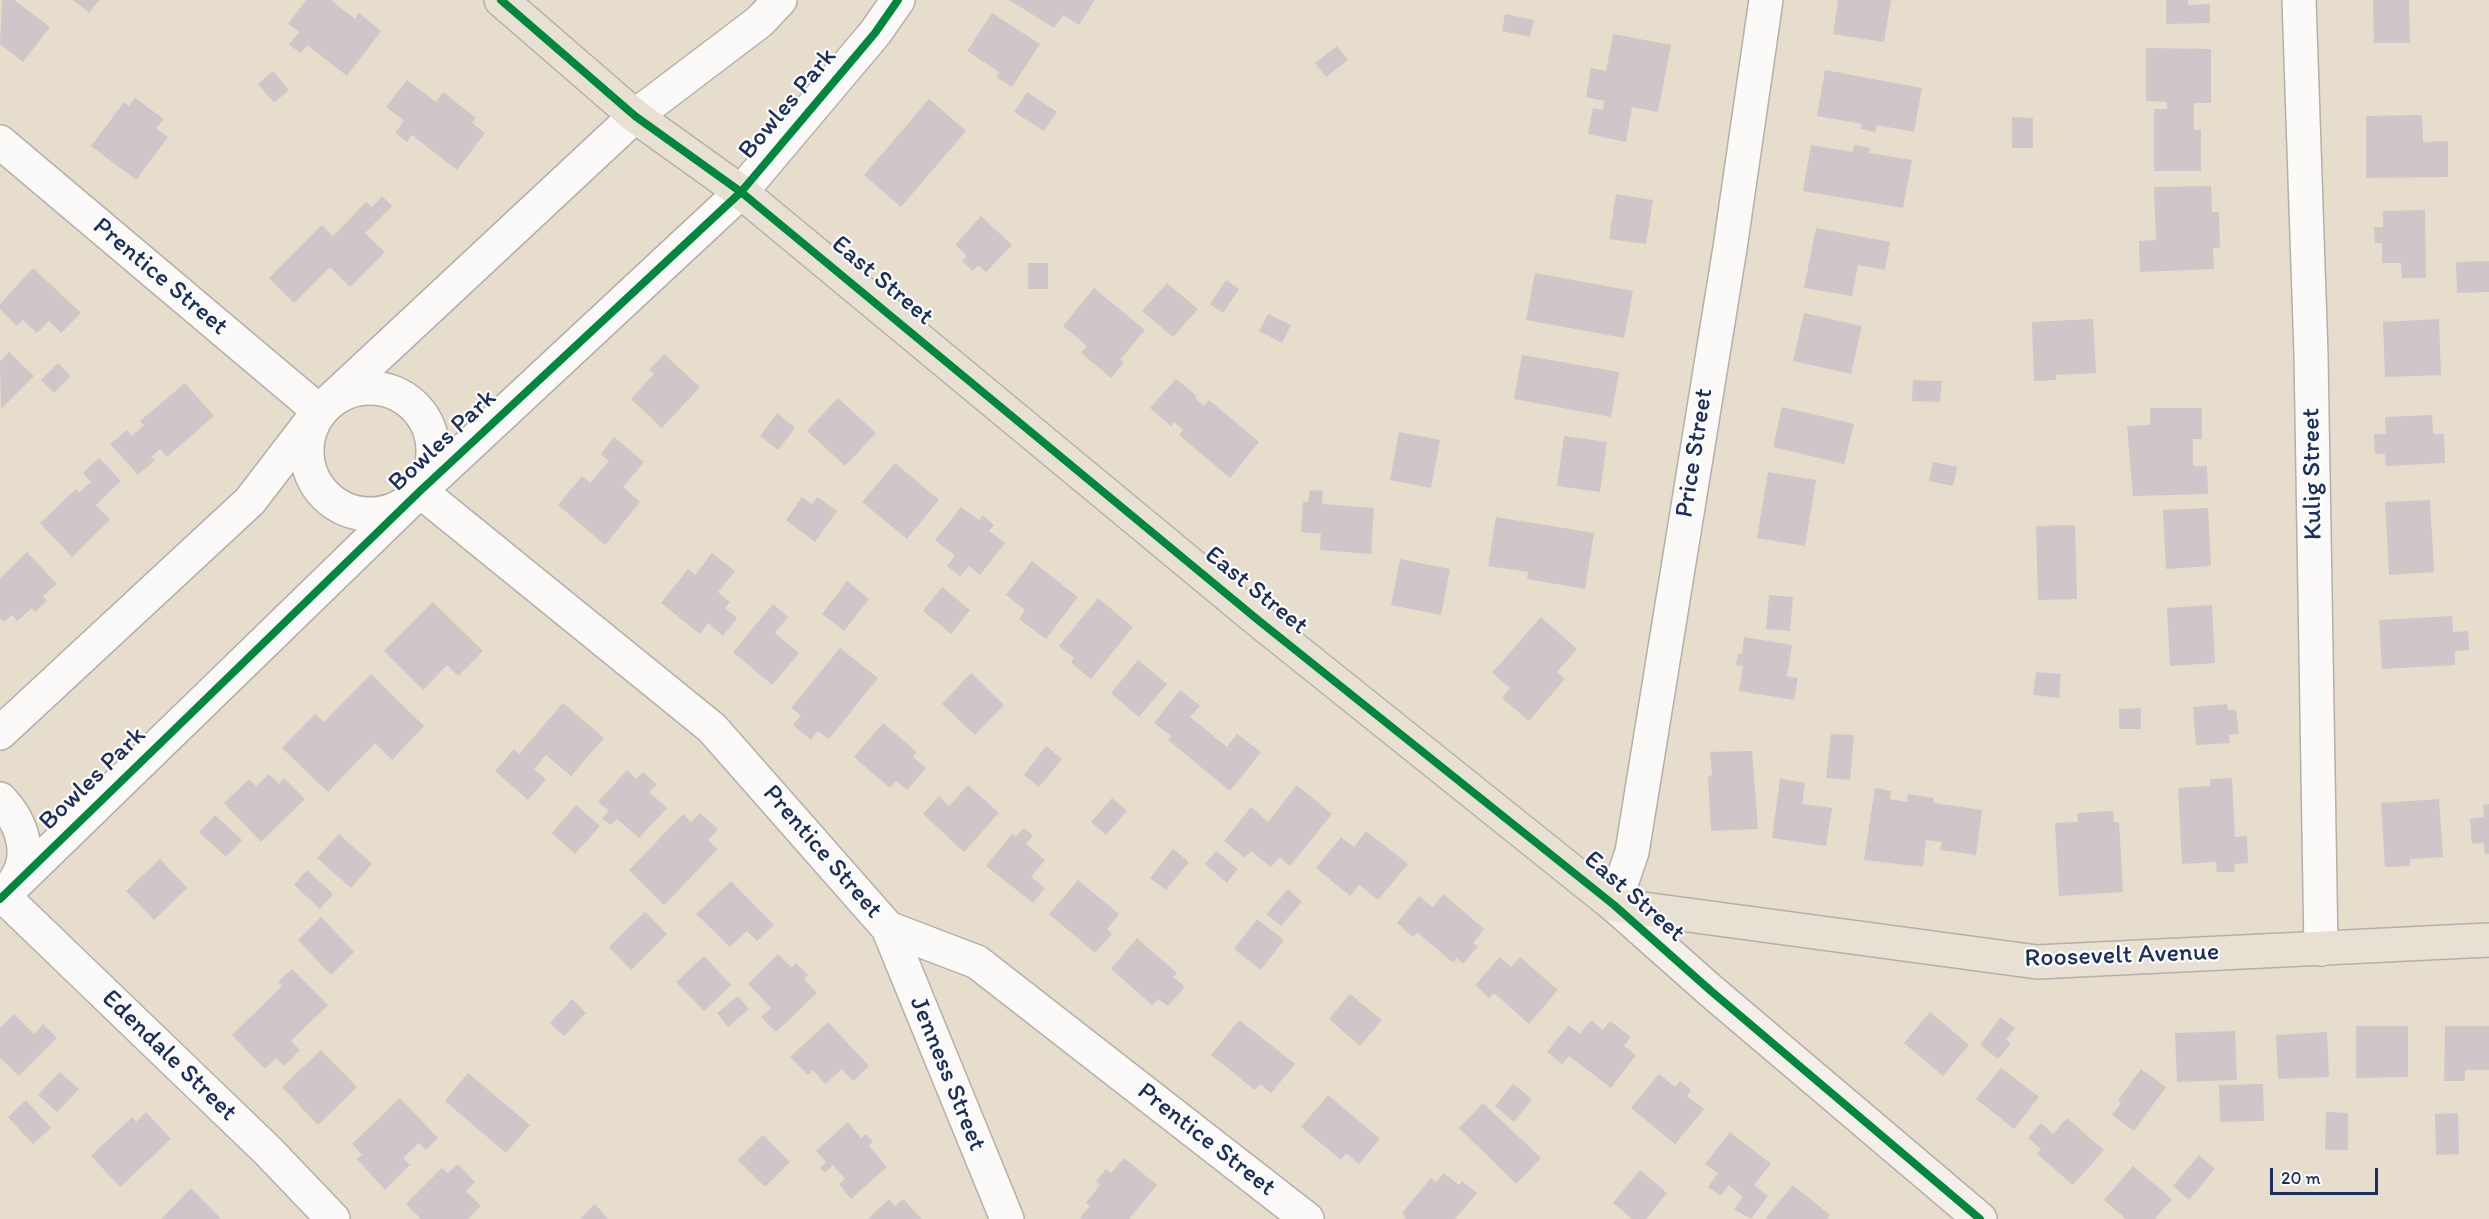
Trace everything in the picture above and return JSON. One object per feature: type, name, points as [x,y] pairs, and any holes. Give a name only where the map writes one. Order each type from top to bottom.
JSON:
[{"type":"main road","name":"East Street","points":[[501,0],[635,116],[741,192],[1258,620],[1614,905],[1711,992],[1980,1219]]},
{"type":"main road","name":"Roosevelt Avenue","points":[[1614,905],[2037,962],[2489,940]]},
{"type":"street","points":[[0,733],[250,501],[319,411],[635,116],[759,22],[780,0]]},
{"type":"street","name":"Bowles Park","points":[[1,898],[420,491],[741,192],[875,33],[898,0]]},
{"type":"street","name":"Price Street","points":[[1614,905],[1632,852],[1730,248],[1766,0]]},
{"type":"street","name":"Kulig Street","points":[[2299,0],[2311,354],[2321,949]]},
{"type":"street","name":"Prentice Street","points":[[0,142],[319,411]]},
{"type":"street","points":[[362,387],[387,389],[409,401],[426,420],[433,443],[432,469],[420,491],[393,511],[360,514],[330,501],[310,475],[306,442],[319,411],[338,395],[362,387]]},
{"type":"street","name":"Prentice Street","points":[[420,491],[712,728],[888,928],[976,962],[1307,1219]]},
{"type":"street","points":[[0,799],[14,814],[23,834],[24,857],[17,879],[1,898]]},
{"type":"street","name":"Edendale Street","points":[[1,898],[268,1151],[333,1219]]},
{"type":"street","name":"Jenness Street","points":[[888,928],[1007,1219]]},
{"type":"building","points":[[2,0],[14,0],[50,27],[23,62],[0,44]]},
{"type":"building","points":[[73,0],[99,0],[89,13]]},
{"type":"building","points":[[306,0],[331,0],[355,19],[359,13],[381,31],[347,76],[307,45],[301,53],[289,45],[299,32],[288,24]]},
{"type":"building","points":[[1009,0],[1095,0],[1079,25],[1063,15],[1054,28]]},
{"type":"building","points":[[1838,0],[1891,0],[1884,42],[1833,34]]},
{"type":"building","points":[[2166,0],[2188,0],[2188,5],[2210,4],[2210,23],[2166,24]]},
{"type":"building","points":[[2373,0],[2409,0],[2410,43],[2374,43]]},
{"type":"building","points":[[992,13],[1040,44],[1012,87],[996,77],[999,72],[967,51]]},
{"type":"building","points":[[1505,14],[1534,20],[1530,37],[1502,31]]},
{"type":"building","points":[[1613,34],[1671,45],[1658,112],[1632,107],[1626,142],[1588,134],[1593,108],[1603,110],[1604,101],[1586,97],[1591,68],[1606,71]]},
{"type":"building","points":[[1337,46],[1348,60],[1326,77],[1315,63]]},
{"type":"building","points":[[2146,48],[2211,49],[2211,103],[2194,103],[2194,130],[2201,130],[2201,171],[2154,171],[2154,109],[2167,109],[2167,102],[2146,101]]},
{"type":"building","points":[[1825,70],[1922,88],[1914,132],[1877,125],[1875,132],[1861,129],[1862,124],[1817,116]]},
{"type":"building","points":[[273,71],[289,90],[274,103],[258,84]]},
{"type":"building","points":[[407,80],[436,102],[443,92],[476,118],[472,123],[485,133],[457,170],[412,135],[407,142],[395,133],[404,121],[386,107]]},
{"type":"building","points":[[1027,92],[1057,112],[1044,131],[1014,112]]},
{"type":"building","points":[[135,98],[164,119],[156,128],[168,137],[136,180],[91,146],[124,102],[129,106]]},
{"type":"building","points":[[929,99],[966,131],[901,207],[864,175]]},
{"type":"building","points":[[2422,115],[2423,142],[2448,141],[2448,177],[2366,178],[2366,116]]},
{"type":"building","points":[[2012,117],[2033,118],[2033,148],[2012,148]]},
{"type":"building","points":[[1811,145],[1853,152],[1854,145],[1870,148],[1869,153],[1912,160],[1903,208],[1803,191]]},
{"type":"building","points":[[2211,186],[2212,212],[2219,212],[2220,248],[2213,248],[2214,269],[2140,272],[2139,241],[2156,240],[2154,187]]},
{"type":"building","points":[[1616,194],[1653,200],[1646,244],[1609,239]]},
{"type":"building","points":[[382,196],[392,206],[365,233],[385,252],[350,287],[330,267],[294,303],[269,278],[322,225],[333,236],[366,202],[372,207]]},
{"type":"building","points":[[2425,210],[2426,278],[2402,278],[2401,263],[2382,263],[2382,243],[2375,243],[2374,227],[2383,227],[2383,211]]},
{"type":"building","points":[[981,216],[1012,245],[986,272],[978,265],[973,271],[962,261],[967,256],[955,245]]},
{"type":"building","points":[[1816,228],[1890,242],[1885,270],[1858,265],[1852,296],[1804,288]]},
{"type":"building","points":[[2489,261],[2489,292],[2457,293],[2456,262]]},
{"type":"building","points":[[1028,263],[1048,263],[1048,289],[1028,289]]},
{"type":"building","points":[[33,268],[81,313],[61,333],[49,321],[37,333],[23,320],[17,326],[0,309],[0,304]]},
{"type":"building","points":[[1535,273],[1633,291],[1624,338],[1526,320]]},
{"type":"building","points":[[1226,280],[1239,289],[1223,313],[1210,304]]},
{"type":"building","points":[[1167,283],[1198,309],[1173,337],[1142,311]]},
{"type":"building","points":[[1094,288],[1145,330],[1120,360],[1124,363],[1111,378],[1081,353],[1087,346],[1063,326]]},
{"type":"building","points":[[1804,313],[1862,326],[1851,374],[1793,361]]},
{"type":"building","points":[[1268,314],[1291,325],[1282,343],[1259,331]]},
{"type":"building","points":[[2093,319],[2096,373],[2056,375],[2056,380],[2034,381],[2032,322]]},
{"type":"building","points":[[2439,319],[2441,375],[2385,377],[2383,322]]},
{"type":"building","points":[[9,352],[34,376],[1,409],[0,361]]},
{"type":"building","points":[[664,354],[700,387],[662,428],[631,399],[654,374],[649,370]]},
{"type":"building","points":[[1522,355],[1619,372],[1611,417],[1514,399]]},
{"type":"building","points":[[58,363],[71,376],[54,393],[41,380]]},
{"type":"building","points":[[1176,379],[1197,396],[1195,398],[1204,406],[1209,400],[1259,442],[1230,478],[1179,435],[1183,430],[1174,422],[1171,426],[1150,408]]},
{"type":"building","points":[[1913,380],[1942,381],[1940,402],[1912,401]]},
{"type":"building","points":[[185,383],[214,416],[167,457],[160,449],[151,457],[155,460],[138,475],[110,444],[127,430],[132,436],[144,425],[140,421]]},
{"type":"building","points":[[838,398],[876,433],[845,466],[807,431]]},
{"type":"building","points":[[1782,407],[1854,424],[1844,464],[1773,447]]},
{"type":"building","points":[[2150,408],[2202,408],[2202,439],[2193,439],[2193,466],[2207,466],[2208,494],[2133,496],[2127,426],[2150,425]]},
{"type":"building","points":[[777,413],[795,428],[778,450],[760,436]]},
{"type":"building","points":[[2432,415],[2433,434],[2444,434],[2445,463],[2386,466],[2385,454],[2375,454],[2374,434],[2386,434],[2385,417]]},
{"type":"building","points":[[1399,432],[1440,440],[1431,488],[1390,480]]},
{"type":"building","points":[[1564,436],[1607,442],[1600,492],[1557,486]]},
{"type":"building","points":[[614,437],[644,462],[623,487],[640,502],[605,545],[558,505],[582,476],[590,483],[609,461],[601,454]]},
{"type":"building","points":[[99,458],[121,481],[96,505],[110,520],[72,557],[40,523],[76,489],[79,493],[91,482],[83,473]]},
{"type":"building","points":[[1933,462],[1957,467],[1953,486],[1929,481]]},
{"type":"building","points":[[895,463],[939,500],[907,539],[862,502]]},
{"type":"building","points":[[1768,472],[1816,480],[1805,546],[1757,538]]},
{"type":"building","points":[[1310,490],[1323,491],[1322,504],[1374,508],[1371,554],[1320,550],[1321,534],[1301,532],[1303,502],[1308,502]]},
{"type":"building","points":[[802,497],[812,504],[817,497],[837,511],[815,542],[786,520]]},
{"type":"building","points":[[2430,500],[2434,572],[2389,575],[2385,502]]},
{"type":"building","points":[[961,507],[979,520],[983,515],[994,525],[989,531],[1005,543],[980,575],[969,566],[960,576],[947,566],[955,556],[935,540]]},
{"type":"building","points":[[2208,508],[2211,566],[2166,569],[2163,510]]},
{"type":"building","points":[[1496,517],[1594,533],[1585,589],[1527,579],[1528,572],[1488,566]]},
{"type":"building","points":[[2075,525],[2077,599],[2038,600],[2036,526]]},
{"type":"building","points":[[27,552],[57,584],[43,596],[47,601],[35,612],[32,608],[17,621],[12,615],[4,622],[0,618],[0,578]]},
{"type":"building","points":[[712,553],[735,571],[718,592],[730,602],[725,608],[737,618],[723,636],[708,623],[700,634],[661,603],[688,569],[695,575]]},
{"type":"building","points":[[1400,559],[1450,569],[1441,615],[1391,605]]},
{"type":"building","points":[[1032,561],[1078,597],[1046,639],[1019,619],[1025,610],[1006,595]]},
{"type":"building","points":[[847,581],[869,599],[844,631],[822,614]]},
{"type":"building","points":[[942,587],[970,610],[951,634],[923,611]]},
{"type":"building","points":[[1769,595],[1793,597],[1790,631],[1766,629]]},
{"type":"building","points":[[1098,598],[1133,627],[1091,679],[1071,663],[1074,658],[1059,646]]},
{"type":"building","points":[[433,602],[483,651],[458,676],[447,665],[423,690],[384,651]]},
{"type":"building","points":[[773,604],[788,617],[775,633],[799,653],[772,685],[733,652]]},
{"type":"building","points":[[2212,605],[2215,663],[2170,666],[2167,608]]},
{"type":"building","points":[[2452,616],[2453,632],[2468,631],[2469,650],[2455,651],[2455,665],[2382,669],[2379,620]]},
{"type":"building","points":[[1541,617],[1577,649],[1557,672],[1565,679],[1529,721],[1502,698],[1510,688],[1492,673]]},
{"type":"building","points":[[1744,637],[1792,645],[1787,676],[1798,678],[1794,700],[1739,691],[1743,666],[1736,665],[1738,654],[1742,654]]},
{"type":"building","points":[[840,648],[878,678],[829,739],[818,731],[811,740],[793,725],[801,715],[791,708]]},
{"type":"building","points":[[1138,660],[1167,684],[1139,717],[1111,693]]},
{"type":"building","points":[[2036,672],[2061,674],[2059,698],[2033,695]]},
{"type":"building","points":[[971,673],[1004,705],[975,735],[942,704]]},
{"type":"building","points":[[371,674],[424,726],[392,760],[375,743],[328,792],[282,748],[315,714],[324,722]]},
{"type":"building","points":[[1180,690],[1200,706],[1190,717],[1227,747],[1237,734],[1261,752],[1230,791],[1168,740],[1171,736],[1154,723]]},
{"type":"building","points":[[563,703],[604,738],[571,776],[546,755],[534,769],[546,779],[528,800],[495,771],[514,749],[519,754]]},
{"type":"building","points":[[2227,704],[2228,710],[2236,710],[2239,734],[2229,735],[2230,743],[2196,745],[2193,707]]},
{"type":"building","points":[[2141,708],[2141,729],[2119,729],[2119,709]]},
{"type":"building","points":[[883,723],[917,752],[913,757],[926,768],[907,790],[896,781],[890,788],[854,757]]},
{"type":"building","points":[[1831,734],[1854,735],[1850,780],[1826,778]]},
{"type":"building","points":[[1046,746],[1062,759],[1039,787],[1024,775]]},
{"type":"building","points":[[1752,751],[1758,829],[1711,831],[1708,776],[1712,775],[1710,752]]},
{"type":"building","points":[[627,770],[636,779],[643,772],[657,785],[649,792],[667,808],[639,838],[617,819],[610,825],[602,818],[609,811],[598,802]]},
{"type":"building","points":[[269,774],[279,784],[284,778],[305,799],[261,842],[224,803],[249,779],[256,786]]},
{"type":"building","points":[[2232,778],[2235,837],[2247,836],[2248,863],[2234,864],[2235,872],[2217,872],[2216,862],[2182,864],[2178,788],[2210,786],[2210,779]]},
{"type":"building","points":[[1780,779],[1805,783],[1802,804],[1832,808],[1826,846],[1772,838]]},
{"type":"building","points":[[968,785],[999,813],[964,852],[923,814],[939,796],[949,806]]},
{"type":"building","points":[[1297,785],[1332,814],[1290,866],[1280,857],[1271,867],[1251,851],[1245,858],[1224,841],[1251,807],[1268,822]]},
{"type":"building","points":[[1875,788],[1891,791],[1890,799],[1907,802],[1908,794],[1934,798],[1934,803],[1982,810],[1976,855],[1940,850],[1942,842],[1926,840],[1923,867],[1864,860]]},
{"type":"building","points":[[1112,798],[1127,811],[1106,835],[1091,822]]},
{"type":"building","points":[[2439,799],[2443,857],[2410,859],[2410,866],[2385,867],[2381,803]]},
{"type":"building","points":[[2489,804],[2489,854],[2485,854],[2484,843],[2472,844],[2470,819],[2484,817],[2483,805]]},
{"type":"building","points":[[576,805],[600,826],[575,854],[552,833]]},
{"type":"building","points":[[2113,811],[2114,822],[2119,822],[2123,892],[2059,896],[2055,823],[2078,822],[2077,813]]},
{"type":"building","points":[[700,813],[718,829],[708,840],[718,849],[664,905],[629,870],[683,814],[691,822]]},
{"type":"building","points":[[215,815],[242,840],[226,857],[199,832]]},
{"type":"building","points":[[1023,828],[1033,835],[1026,844],[1045,860],[1031,877],[1045,888],[1033,903],[986,866],[1012,834],[1016,837]]},
{"type":"building","points":[[1366,831],[1408,864],[1378,900],[1359,885],[1350,896],[1316,868],[1341,837],[1354,847]]},
{"type":"building","points":[[339,834],[372,864],[351,888],[317,858]]},
{"type":"building","points":[[1173,849],[1189,862],[1166,890],[1150,878]]},
{"type":"building","points":[[1216,851],[1238,869],[1227,883],[1205,864]]},
{"type":"building","points":[[160,859],[187,888],[154,920],[126,891]]},
{"type":"building","points":[[307,870],[333,894],[320,909],[294,885]]},
{"type":"building","points":[[1078,880],[1119,914],[1107,929],[1112,934],[1095,953],[1049,914]]},
{"type":"building","points":[[731,881],[774,925],[757,941],[747,931],[730,947],[696,914]]},
{"type":"building","points":[[1288,889],[1302,902],[1281,926],[1266,914]]},
{"type":"building","points":[[1443,894],[1484,929],[1473,943],[1478,946],[1463,964],[1457,958],[1453,963],[1417,932],[1413,937],[1397,923],[1419,896],[1433,907]]},
{"type":"building","points":[[645,912],[667,934],[631,970],[609,947]]},
{"type":"building","points":[[321,917],[354,952],[331,975],[298,940]]},
{"type":"building","points":[[1257,919],[1284,940],[1261,970],[1234,949]]},
{"type":"building","points":[[1137,938],[1177,973],[1173,977],[1185,987],[1168,1006],[1158,999],[1152,1005],[1111,969]]},
{"type":"building","points":[[778,954],[792,968],[796,963],[808,975],[804,979],[817,993],[776,1032],[761,1017],[771,1008],[748,984]]},
{"type":"building","points":[[704,956],[731,985],[704,1011],[676,982]]},
{"type":"building","points":[[1500,957],[1511,967],[1520,957],[1558,990],[1529,1024],[1494,993],[1489,998],[1475,985]]},
{"type":"building","points":[[292,969],[328,1005],[291,1041],[300,1050],[284,1066],[276,1058],[265,1069],[232,1035],[282,986],[278,982]]},
{"type":"building","points":[[1350,994],[1382,1020],[1360,1046],[1329,1019]]},
{"type":"building","points":[[738,996],[749,1009],[728,1027],[717,1013]]},
{"type":"building","points":[[572,999],[586,1013],[564,1036],[550,1023]]},
{"type":"building","points":[[1930,1012],[1969,1045],[1943,1076],[1904,1043]]},
{"type":"building","points":[[14,1014],[34,1034],[43,1024],[57,1038],[19,1076],[0,1058],[0,1028]]},
{"type":"building","points":[[2001,1017],[2015,1028],[2006,1040],[2011,1044],[1998,1059],[1980,1045]]},
{"type":"building","points":[[1239,1020],[1295,1064],[1271,1093],[1260,1084],[1255,1090],[1211,1055]]},
{"type":"building","points":[[1591,1020],[1603,1030],[1610,1021],[1631,1037],[1624,1046],[1636,1055],[1611,1088],[1569,1056],[1562,1064],[1547,1052],[1569,1025],[1580,1034]]},
{"type":"building","points":[[828,1022],[869,1066],[853,1081],[842,1069],[825,1084],[813,1070],[808,1075],[790,1057]]},
{"type":"building","points":[[2356,1026],[2408,1026],[2408,1077],[2356,1078]]},
{"type":"building","points":[[2445,1026],[2489,1026],[2489,1070],[2465,1070],[2465,1081],[2444,1081]]},
{"type":"building","points":[[2235,1031],[2237,1080],[2177,1082],[2175,1033]]},
{"type":"building","points":[[2327,1032],[2329,1077],[2278,1079],[2276,1035]]},
{"type":"building","points":[[321,1050],[357,1087],[318,1125],[282,1087]]},
{"type":"building","points":[[2001,1068],[2039,1097],[2014,1129],[1976,1099]]},
{"type":"building","points":[[2141,1069],[2166,1087],[2134,1131],[2112,1115],[2121,1103],[2118,1100]]},
{"type":"building","points":[[60,1072],[79,1089],[57,1112],[38,1095]]},
{"type":"building","points":[[468,1073],[530,1125],[506,1153],[445,1101]]},
{"type":"building","points":[[1659,1074],[1675,1087],[1680,1081],[1691,1090],[1687,1096],[1704,1109],[1675,1144],[1631,1108]]},
{"type":"building","points":[[1513,1084],[1532,1099],[1514,1122],[1495,1106]]},
{"type":"building","points":[[2263,1084],[2264,1121],[2220,1122],[2219,1085]]},
{"type":"building","points":[[1328,1095],[1380,1139],[1359,1164],[1346,1153],[1341,1160],[1301,1127]]},
{"type":"building","points":[[400,1098],[438,1138],[426,1150],[419,1143],[403,1158],[410,1165],[385,1190],[357,1159],[362,1155],[352,1144]]},
{"type":"building","points":[[26,1100],[51,1128],[33,1144],[8,1117]]},
{"type":"building","points":[[1483,1103],[1541,1158],[1516,1184],[1459,1128]]},
{"type":"building","points":[[146,1112],[171,1139],[120,1187],[91,1156],[132,1117],[136,1122]]},
{"type":"building","points":[[2326,1112],[2348,1113],[2348,1150],[2325,1150]]},
{"type":"building","points":[[2458,1113],[2459,1154],[2436,1155],[2435,1114]]},
{"type":"building","points":[[2067,1118],[2104,1150],[2073,1185],[2037,1154],[2041,1149],[2028,1138],[2041,1123],[2053,1134]]},
{"type":"building","points":[[848,1122],[861,1138],[866,1134],[873,1142],[869,1146],[887,1167],[851,1199],[839,1184],[845,1179],[833,1165],[825,1173],[820,1167],[826,1162],[816,1151]]},
{"type":"building","points":[[1730,1132],[1771,1164],[1754,1185],[1768,1196],[1751,1219],[1734,1209],[1743,1197],[1729,1185],[1720,1196],[1708,1187],[1718,1173],[1705,1164]]},
{"type":"building","points":[[763,1135],[790,1162],[765,1187],[738,1160]]},
{"type":"building","points":[[2199,1155],[2215,1169],[2189,1200],[2173,1186]]},
{"type":"building","points":[[1124,1158],[1157,1185],[1129,1219],[1082,1219],[1080,1217],[1090,1206],[1086,1203],[1100,1185],[1096,1181],[1106,1169],[1111,1173]]},
{"type":"building","points":[[458,1164],[475,1182],[466,1191],[481,1206],[468,1219],[421,1219],[406,1204],[442,1168],[448,1173]]},
{"type":"building","points":[[2133,1166],[2172,1199],[2155,1219],[2126,1219],[2104,1200]]},
{"type":"building","points":[[1640,1170],[1667,1193],[1646,1219],[1632,1219],[1613,1203]]},
{"type":"building","points":[[1444,1173],[1459,1185],[1462,1181],[1477,1193],[1455,1219],[1404,1219],[1406,1217],[1402,1213],[1431,1178],[1436,1182]]},
{"type":"building","points":[[1793,1185],[1830,1215],[1827,1219],[1765,1219]]},
{"type":"building","points":[[191,1188],[221,1219],[161,1219]]},
{"type":"building","points":[[889,1199],[895,1206],[903,1199],[922,1219],[868,1219]]},
{"type":"building","points":[[595,1204],[608,1219],[580,1219]]},
{"type":"cycle path","points":[[501,0],[635,116],[741,192],[1258,620],[1614,905],[1711,991],[1980,1219]]},
{"type":"cycle path","points":[[0,899],[420,491],[741,192],[875,33],[898,0]]}]
